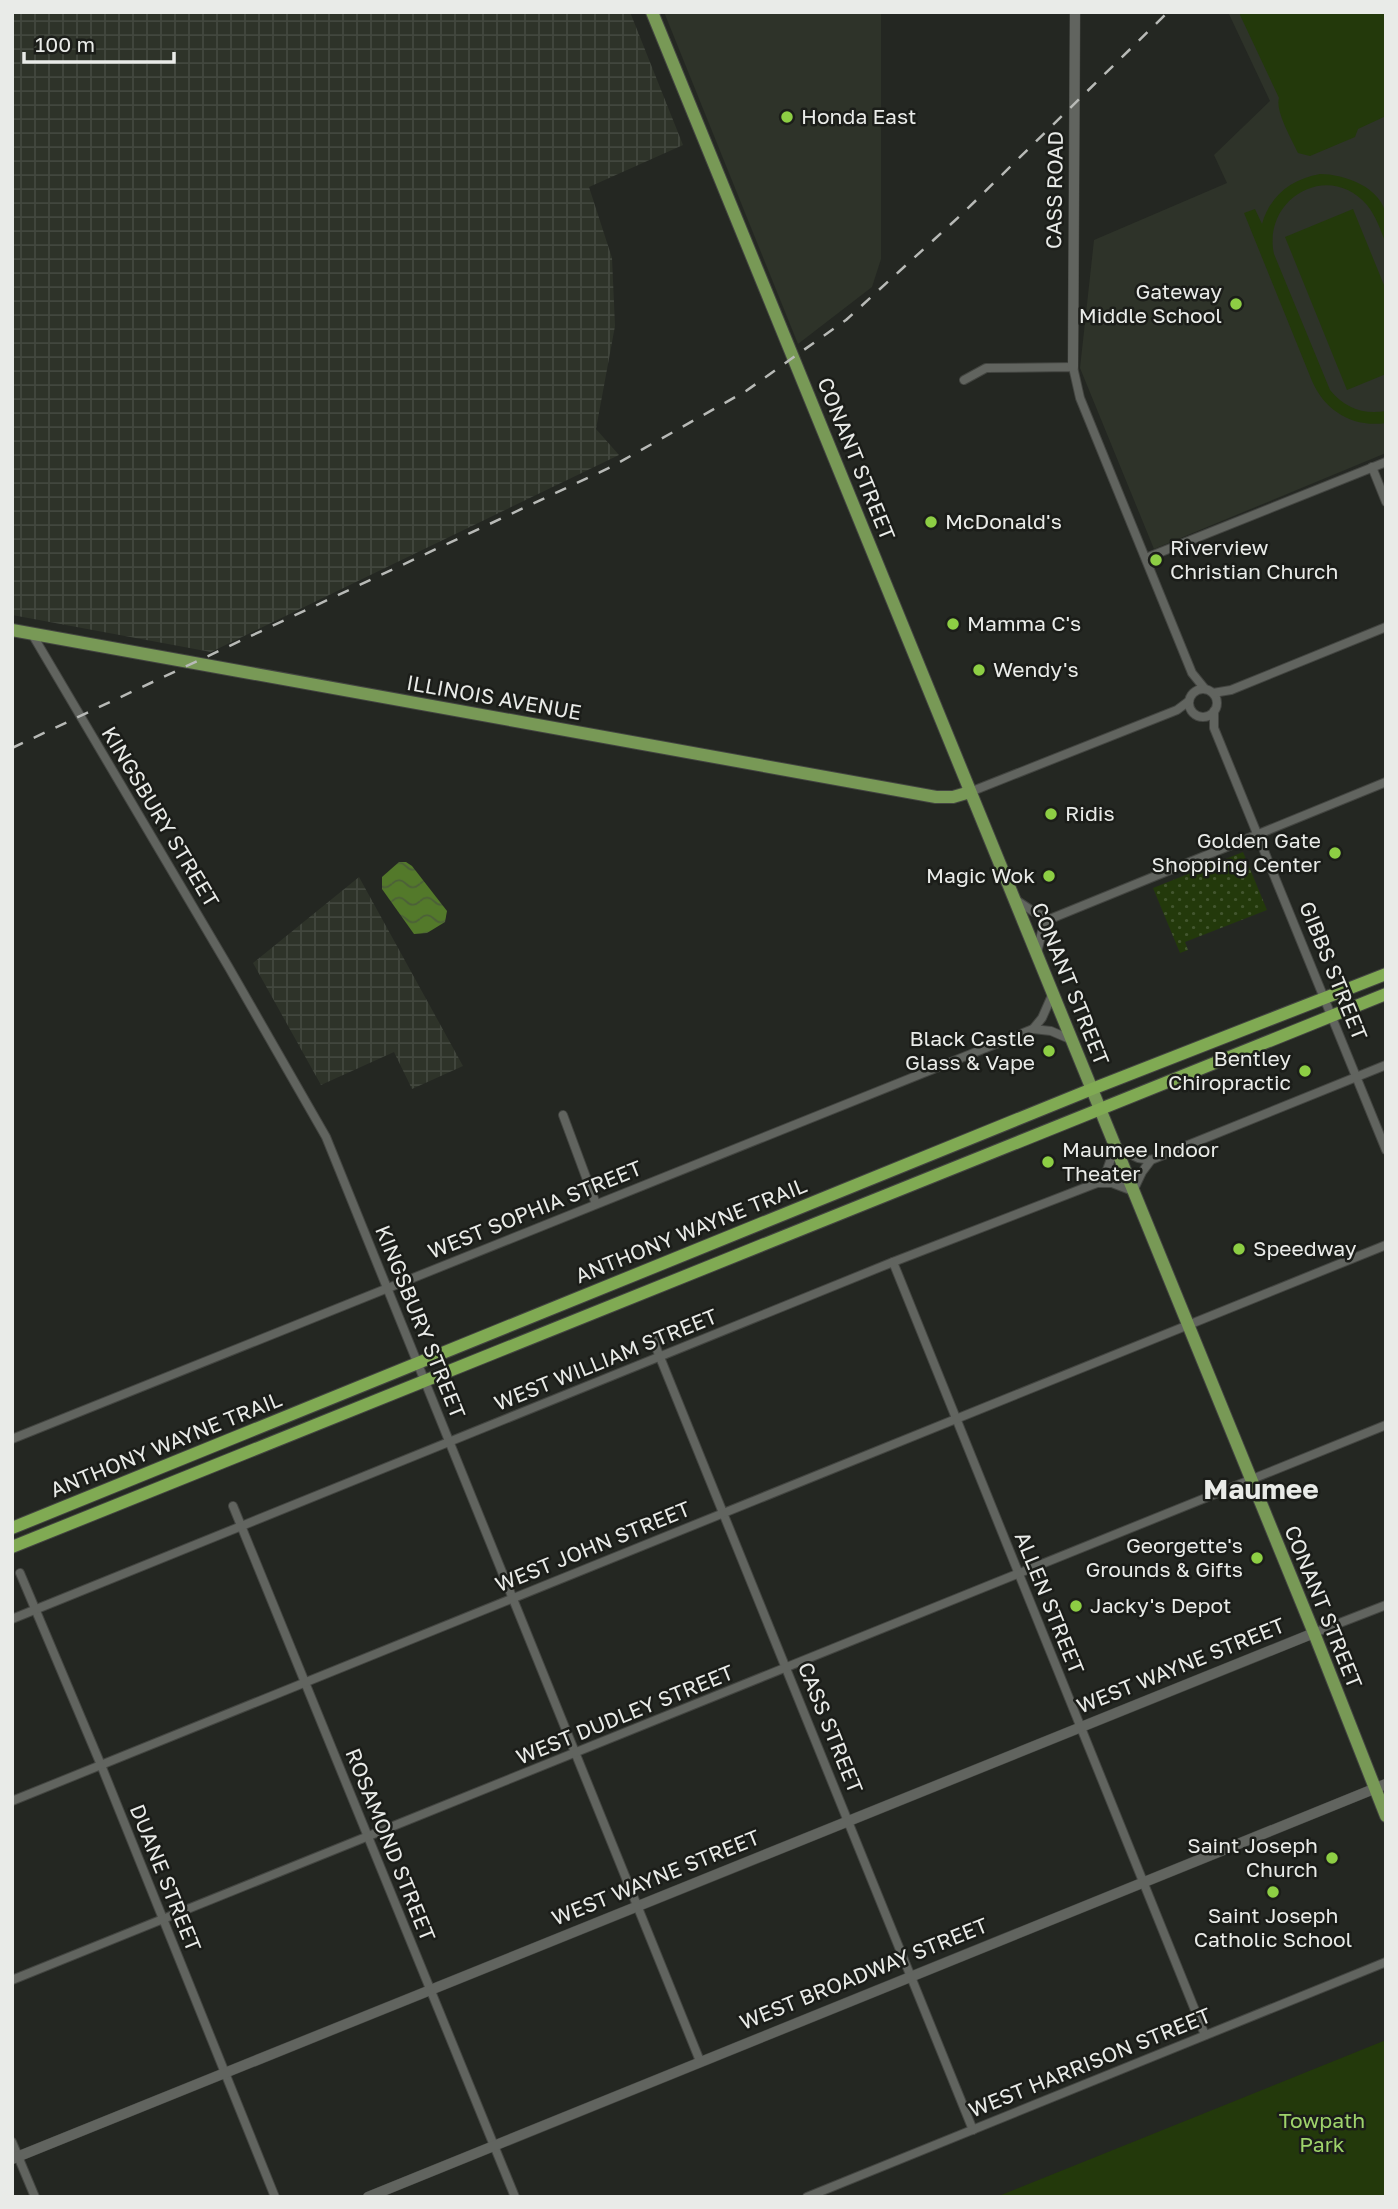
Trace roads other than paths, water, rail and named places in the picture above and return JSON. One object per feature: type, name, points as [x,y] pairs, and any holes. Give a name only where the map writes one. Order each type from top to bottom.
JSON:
[{"type":"highway","name":"ANTHONY WAYNE TRAIL","points":[[12,1528],[1092,1089],[1386,974]]},
{"type":"highway","name":"ANTHONY WAYNE TRAIL","points":[[12,1547],[1386,994]]},
{"type":"main road","name":"CONANT STREET","points":[[652,12],[1250,1480],[1380,1786],[1386,1816]]},
{"type":"main road","name":"ILLINOIS AVENUE","points":[[12,630],[936,797],[953,797],[970,792]]},
{"type":"street","name":"CASS ROAD","points":[[1073,367],[1075,12]]},
{"type":"street","points":[[964,380],[986,368],[1073,367],[1080,398],[1192,673],[1212,695]]},
{"type":"street","points":[[1146,558],[1386,462]]},
{"type":"street","points":[[1372,467],[1386,502]]},
{"type":"street","points":[[970,792],[1177,710],[1191,697],[1231,690],[1386,627]]},
{"type":"street","name":"KINGSBURY STREET","points":[[32,634],[326,1137],[700,2061]]},
{"type":"street","points":[[1192,673],[1191,697],[1197,714]]},
{"type":"street","name":"GIBBS STREET","points":[[1212,695],[1214,727],[1386,1150]]},
{"type":"street","points":[[1177,710],[1197,714],[1214,711]]},
{"type":"street","name":"GIBBS STREET","points":[[1197,714],[1214,727]]},
{"type":"street","points":[[1037,956],[1038,942],[1050,919],[1386,782]]},
{"type":"street","points":[[1014,899],[1050,919]]},
{"type":"street","points":[[1032,1029],[1042,1018],[1053,993]]},
{"type":"street","points":[[1032,1029],[1051,1031],[1072,1040]]},
{"type":"street","name":"WEST SOPHIA STREET","points":[[12,1438],[1032,1029]]},
{"type":"street","points":[[1097,1182],[1107,1170],[1115,1147],[1138,1158],[1151,1160],[1386,1065]]},
{"type":"street","points":[[563,1115],[596,1204]]},
{"type":"street","points":[[1097,1182],[1112,1183],[1133,1191],[1151,1160]]},
{"type":"street","name":"WEST WILLIAM STREET","points":[[12,1619],[1097,1182]]},
{"type":"street","name":"WEST JOHN STREET","points":[[12,1801],[1386,1245]]},
{"type":"street","name":"ALLEN STREET","points":[[893,1262],[1205,2035]]},
{"type":"street","name":"CASS STREET","points":[[653,1340],[973,2130]]},
{"type":"street","name":"WEST DUDLEY STREET","points":[[12,1980],[1386,1425]]},
{"type":"street","name":"ROSAMOND STREET","points":[[233,1506],[515,2197]]},
{"type":"street","name":"DUANE STREET","points":[[20,1573],[101,1765],[275,2197]]},
{"type":"street","points":[[1314,1633],[1386,1605]]},
{"type":"street","name":"WEST WAYNE STREET","points":[[15,2158],[1314,1633]]},
{"type":"street","name":"WEST BROADWAY STREET","points":[[368,2197],[1380,1786]]},
{"type":"street","name":"WEST HARRISON STREET","points":[[807,2197],[1386,1962]]},
{"type":"street","points":[[12,2142],[15,2158],[35,2197]]},
{"type":"water","points":[[399,862],[412,866],[447,911],[445,922],[427,933],[414,934],[382,889],[382,877]]},
{"type":"railway","points":[[12,748],[611,467],[746,391],[846,320],[962,214],[1168,12]]},
{"type":"place","name":"Honda East","points":[[787,117]]},
{"type":"place","name":"Gateway Middle School","points":[[1236,304]]},
{"type":"place","name":"McDonald's","points":[[931,522]]},
{"type":"place","name":"Riverview Christian Church","points":[[1156,560]]},
{"type":"place","name":"Mamma C's","points":[[953,624]]},
{"type":"place","name":"Wendy's","points":[[979,670]]},
{"type":"place","name":"Ridis","points":[[1051,814]]},
{"type":"place","name":"Golden Gate Shopping Center","points":[[1335,853]]},
{"type":"place","name":"Magic Wok","points":[[1049,876]]},
{"type":"place","name":"Black Castle Glass & Vape","points":[[1049,1051]]},
{"type":"place","name":"Bentley Chiropractic","points":[[1305,1071]]},
{"type":"place","name":"Maumee Indoor Theater","points":[[1048,1162]]},
{"type":"place","name":"Speedway","points":[[1239,1249]]},
{"type":"place","name":"Georgette's Grounds & Gifts","points":[[1257,1558]]},
{"type":"place","name":"Jacky's Depot","points":[[1076,1606]]},
{"type":"place","name":"Saint Joseph Church","points":[[1332,1858]]},
{"type":"place","name":"Saint Joseph Catholic School","points":[[1273,1892]]},
{"type":"district","name":"Maumee","points":[[1261,1489]]},
{"type":"park label","name":"Towpath Park","points":[[1322,2133]]}]
